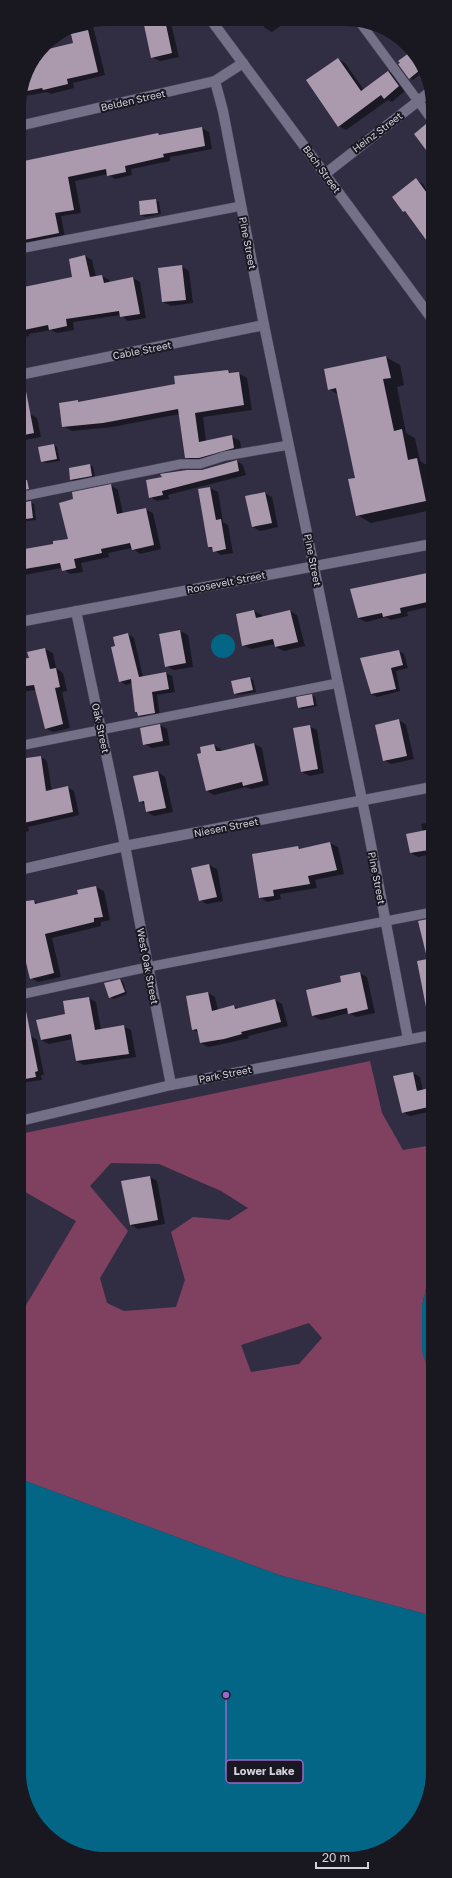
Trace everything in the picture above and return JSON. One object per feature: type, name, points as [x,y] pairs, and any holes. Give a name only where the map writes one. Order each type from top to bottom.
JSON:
[{"type":"street","name":"Bach Street","points":[[215,26],[426,311]]},
{"type":"street","name":"Belden Street","points":[[26,124],[215,81],[243,63]]},
{"type":"street","name":"Pine Street","points":[[215,81],[224,111],[264,325],[362,800],[408,1039]]},
{"type":"street","name":"Heinz Street","points":[[325,174],[425,96]]},
{"type":"street","name":"Cable Street","points":[[26,374],[264,325]]},
{"type":"street","name":"Roosevelt Street","points":[[26,621],[314,565],[426,545]]},
{"type":"street","name":"Oak Street","points":[[76,611],[125,846]]},
{"type":"street","name":"Niesen Street","points":[[26,869],[125,846],[426,788]]},
{"type":"street","name":"West Oak Street","points":[[125,846],[171,1085]]},
{"type":"street","name":"Park Street","points":[[26,1120],[171,1085],[426,1036]]},
{"type":"lane","points":[[365,29],[426,112]]},
{"type":"lane","points":[[26,248],[241,206]]},
{"type":"lane","points":[[26,496],[181,464],[200,464],[225,456],[289,445]]},
{"type":"lane","points":[[26,745],[338,683]]},
{"type":"lane","points":[[26,994],[148,967],[426,913]]},
{"type":"shaded area","points":[[370,1061],[382,1113],[403,1150],[426,1146],[426,1289],[422,1305],[422,1351],[426,1364],[426,1614],[279,1575],[26,1481],[26,1305],[76,1221],[26,1192],[26,1133]],"holes":[[[111,1163],[159,1164],[221,1191],[248,1208],[229,1220],[193,1217],[171,1232],[185,1280],[176,1307],[124,1311],[107,1303],[100,1278],[128,1231],[90,1186]],[[309,1323],[322,1338],[299,1364],[251,1372],[241,1345]]]},
{"type":"water","points":[[223,634],[232,637],[235,646],[232,655],[223,658],[214,655],[211,646],[214,637]]},
{"type":"water","points":[[426,1289],[426,1364],[422,1351],[422,1305]]},
{"type":"water","points":[[26,1481],[279,1575],[426,1614],[426,1777],[420,1803],[413,1816],[403,1829],[386,1841],[372,1848],[346,1852],[101,1852],[80,1848],[66,1841],[49,1829],[39,1816],[32,1803],[26,1772]]},
{"type":"building","points":[[144,26],[166,26],[172,53],[151,58]]},
{"type":"building","points":[[88,30],[98,72],[67,79],[68,84],[43,90],[42,88],[28,91],[30,80],[39,62],[49,49],[73,43],[71,34]]},
{"type":"building","points":[[407,54],[418,71],[409,79],[398,64],[400,63],[398,61]]},
{"type":"building","points":[[338,58],[361,91],[388,71],[399,86],[384,99],[381,95],[338,127],[306,80]]},
{"type":"building","points":[[426,124],[426,150],[414,134]]},
{"type":"building","points":[[202,127],[205,146],[163,154],[164,157],[125,166],[126,172],[107,176],[106,169],[68,177],[74,210],[55,213],[59,233],[26,240],[26,161],[158,133],[159,135]]},
{"type":"building","points":[[416,178],[426,192],[426,240],[405,211],[403,212],[392,197]]},
{"type":"building","points":[[156,199],[158,213],[140,215],[139,201]]},
{"type":"building","points":[[85,255],[90,277],[102,275],[104,283],[133,277],[140,314],[120,317],[119,311],[66,319],[67,326],[49,330],[48,325],[26,330],[26,287],[72,277],[69,259]]},
{"type":"building","points":[[182,265],[186,300],[162,302],[158,268]]},
{"type":"building","points":[[386,356],[391,378],[383,379],[394,431],[402,429],[408,460],[417,458],[426,501],[356,516],[348,479],[355,478],[336,388],[328,390],[324,369]]},
{"type":"building","points":[[228,370],[229,373],[239,372],[244,405],[195,413],[199,442],[232,435],[234,448],[199,458],[185,458],[178,409],[103,423],[62,427],[59,403],[78,400],[78,402],[175,384],[174,376]]},
{"type":"building","points":[[26,391],[34,433],[26,435]]},
{"type":"building","points":[[54,444],[57,459],[41,462],[38,447]]},
{"type":"building","points":[[237,460],[239,471],[162,491],[163,495],[149,498],[146,480],[162,477],[160,474],[187,470],[202,470]]},
{"type":"building","points":[[90,464],[92,476],[70,480],[69,468]]},
{"type":"building","points":[[26,480],[27,480],[29,489],[26,490]]},
{"type":"building","points":[[111,484],[117,514],[146,508],[154,545],[132,550],[130,543],[101,549],[102,553],[74,559],[76,568],[62,571],[60,563],[26,569],[26,549],[53,544],[53,541],[68,539],[59,503],[73,499],[72,492]]},
{"type":"building","points":[[210,487],[216,520],[221,519],[226,549],[213,552],[212,547],[208,547],[198,489]]},
{"type":"building","points":[[265,492],[272,523],[252,527],[245,496]]},
{"type":"building","points":[[31,501],[33,518],[26,519],[26,502]]},
{"type":"building","points":[[426,573],[426,602],[400,608],[401,613],[383,617],[382,613],[358,618],[350,589]]},
{"type":"building","points":[[254,610],[256,618],[290,610],[298,642],[275,647],[273,639],[242,646],[236,614]]},
{"type":"building","points":[[180,630],[186,663],[165,667],[159,634]]},
{"type":"building","points":[[128,633],[139,677],[166,672],[169,689],[152,692],[155,713],[138,716],[137,712],[135,712],[131,679],[119,682],[111,647],[115,646],[113,637]]},
{"type":"building","points":[[45,648],[50,669],[56,668],[60,687],[55,688],[63,724],[45,729],[34,685],[26,686],[26,658],[29,658],[27,652]]},
{"type":"building","points":[[399,650],[403,665],[391,668],[396,689],[371,694],[360,658]]},
{"type":"building","points":[[250,677],[253,690],[234,694],[231,681]]},
{"type":"building","points":[[312,694],[314,705],[298,708],[296,697]]},
{"type":"building","points":[[399,719],[407,756],[383,761],[375,725]]},
{"type":"building","points":[[160,724],[163,741],[143,745],[140,728]]},
{"type":"building","points":[[310,725],[318,769],[301,772],[293,728]]},
{"type":"building","points":[[254,743],[263,781],[243,786],[242,782],[206,791],[197,754],[201,753],[200,747],[214,744],[216,751],[221,751]]},
{"type":"building","points":[[41,756],[46,791],[68,786],[73,812],[26,822],[26,758]]},
{"type":"building","points":[[158,771],[166,808],[146,812],[144,801],[139,802],[133,776]]},
{"type":"building","points":[[426,830],[426,850],[410,853],[406,834]]},
{"type":"building","points":[[330,842],[337,870],[308,876],[310,884],[273,890],[274,896],[259,898],[252,854],[298,846],[299,849]]},
{"type":"building","points":[[209,864],[217,897],[199,901],[191,868]]},
{"type":"building","points":[[96,886],[103,917],[94,918],[94,922],[45,934],[54,973],[30,979],[26,963],[26,901],[34,900],[35,904],[78,894],[77,890]]},
{"type":"building","points":[[426,919],[426,954],[418,921]]},
{"type":"building","points":[[426,959],[426,1007],[417,961]]},
{"type":"building","points":[[360,972],[368,1009],[348,1014],[347,1008],[312,1016],[306,990],[341,982],[340,976]]},
{"type":"building","points":[[120,979],[125,992],[109,998],[104,983]]},
{"type":"building","points":[[208,992],[212,1011],[234,1005],[235,1009],[275,999],[281,1022],[241,1032],[242,1034],[224,1039],[200,1043],[197,1029],[192,1030],[186,996]]},
{"type":"building","points":[[89,997],[95,1030],[124,1025],[129,1054],[76,1061],[71,1034],[41,1040],[36,1020],[65,1014],[63,1001]]},
{"type":"building","points":[[26,1011],[38,1071],[35,1072],[36,1077],[26,1079]]},
{"type":"building","points":[[413,1072],[417,1091],[426,1089],[426,1108],[402,1113],[393,1076]]},
{"type":"building","points":[[150,1176],[158,1220],[130,1225],[121,1181]]},
{"type":"place","name":"Lower Lake","points":[[226,1695]]}]
